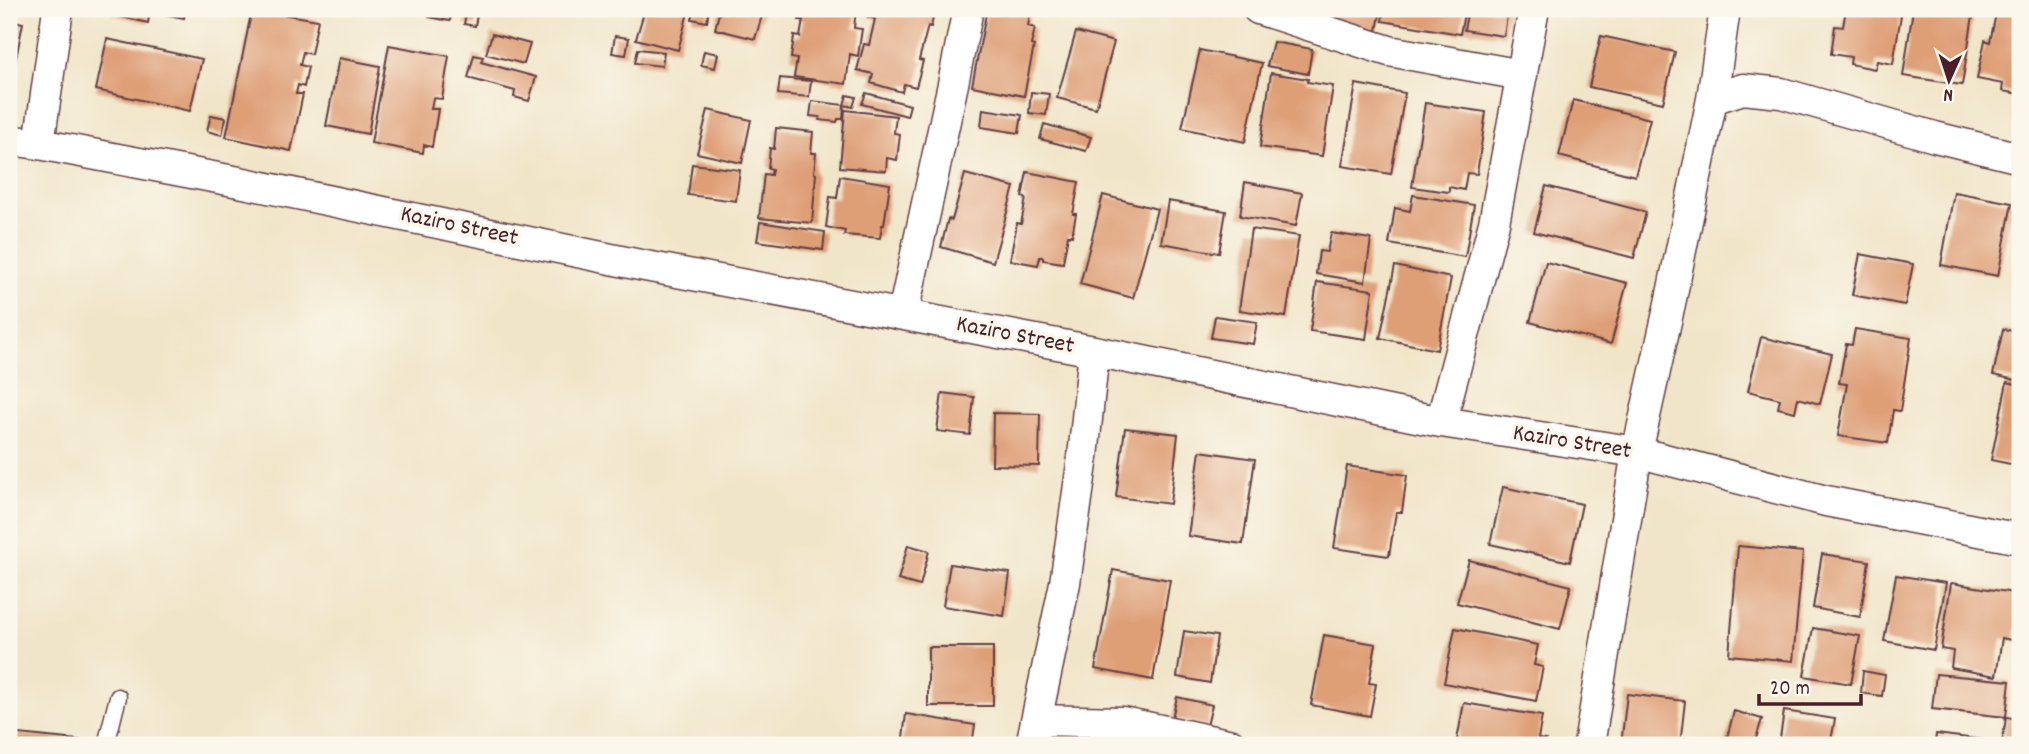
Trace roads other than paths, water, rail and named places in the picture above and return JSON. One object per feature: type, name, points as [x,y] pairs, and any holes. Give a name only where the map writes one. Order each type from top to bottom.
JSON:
[{"type":"street","points":[[39,144],[58,9]]},
{"type":"street","points":[[903,314],[968,9]]},
{"type":"street","points":[[1258,9],[1390,51],[1522,75]]},
{"type":"street","points":[[1441,422],[1494,223],[1534,9]]},
{"type":"street","points":[[1589,745],[1637,452],[1712,99],[1725,9]]},
{"type":"street","points":[[1712,99],[1743,89],[1781,93],[1935,138],[2020,158]]},
{"type":"street","name":"Kaziro Street","points":[[9,140],[239,182],[640,265],[1094,351],[1441,422],[1637,452],[1826,501],[2020,539]]},
{"type":"street","points":[[1094,351],[1083,457],[1065,583],[1033,733],[1122,722],[1233,745]]},
{"type":"lane","points":[[106,745],[118,697]]}]
